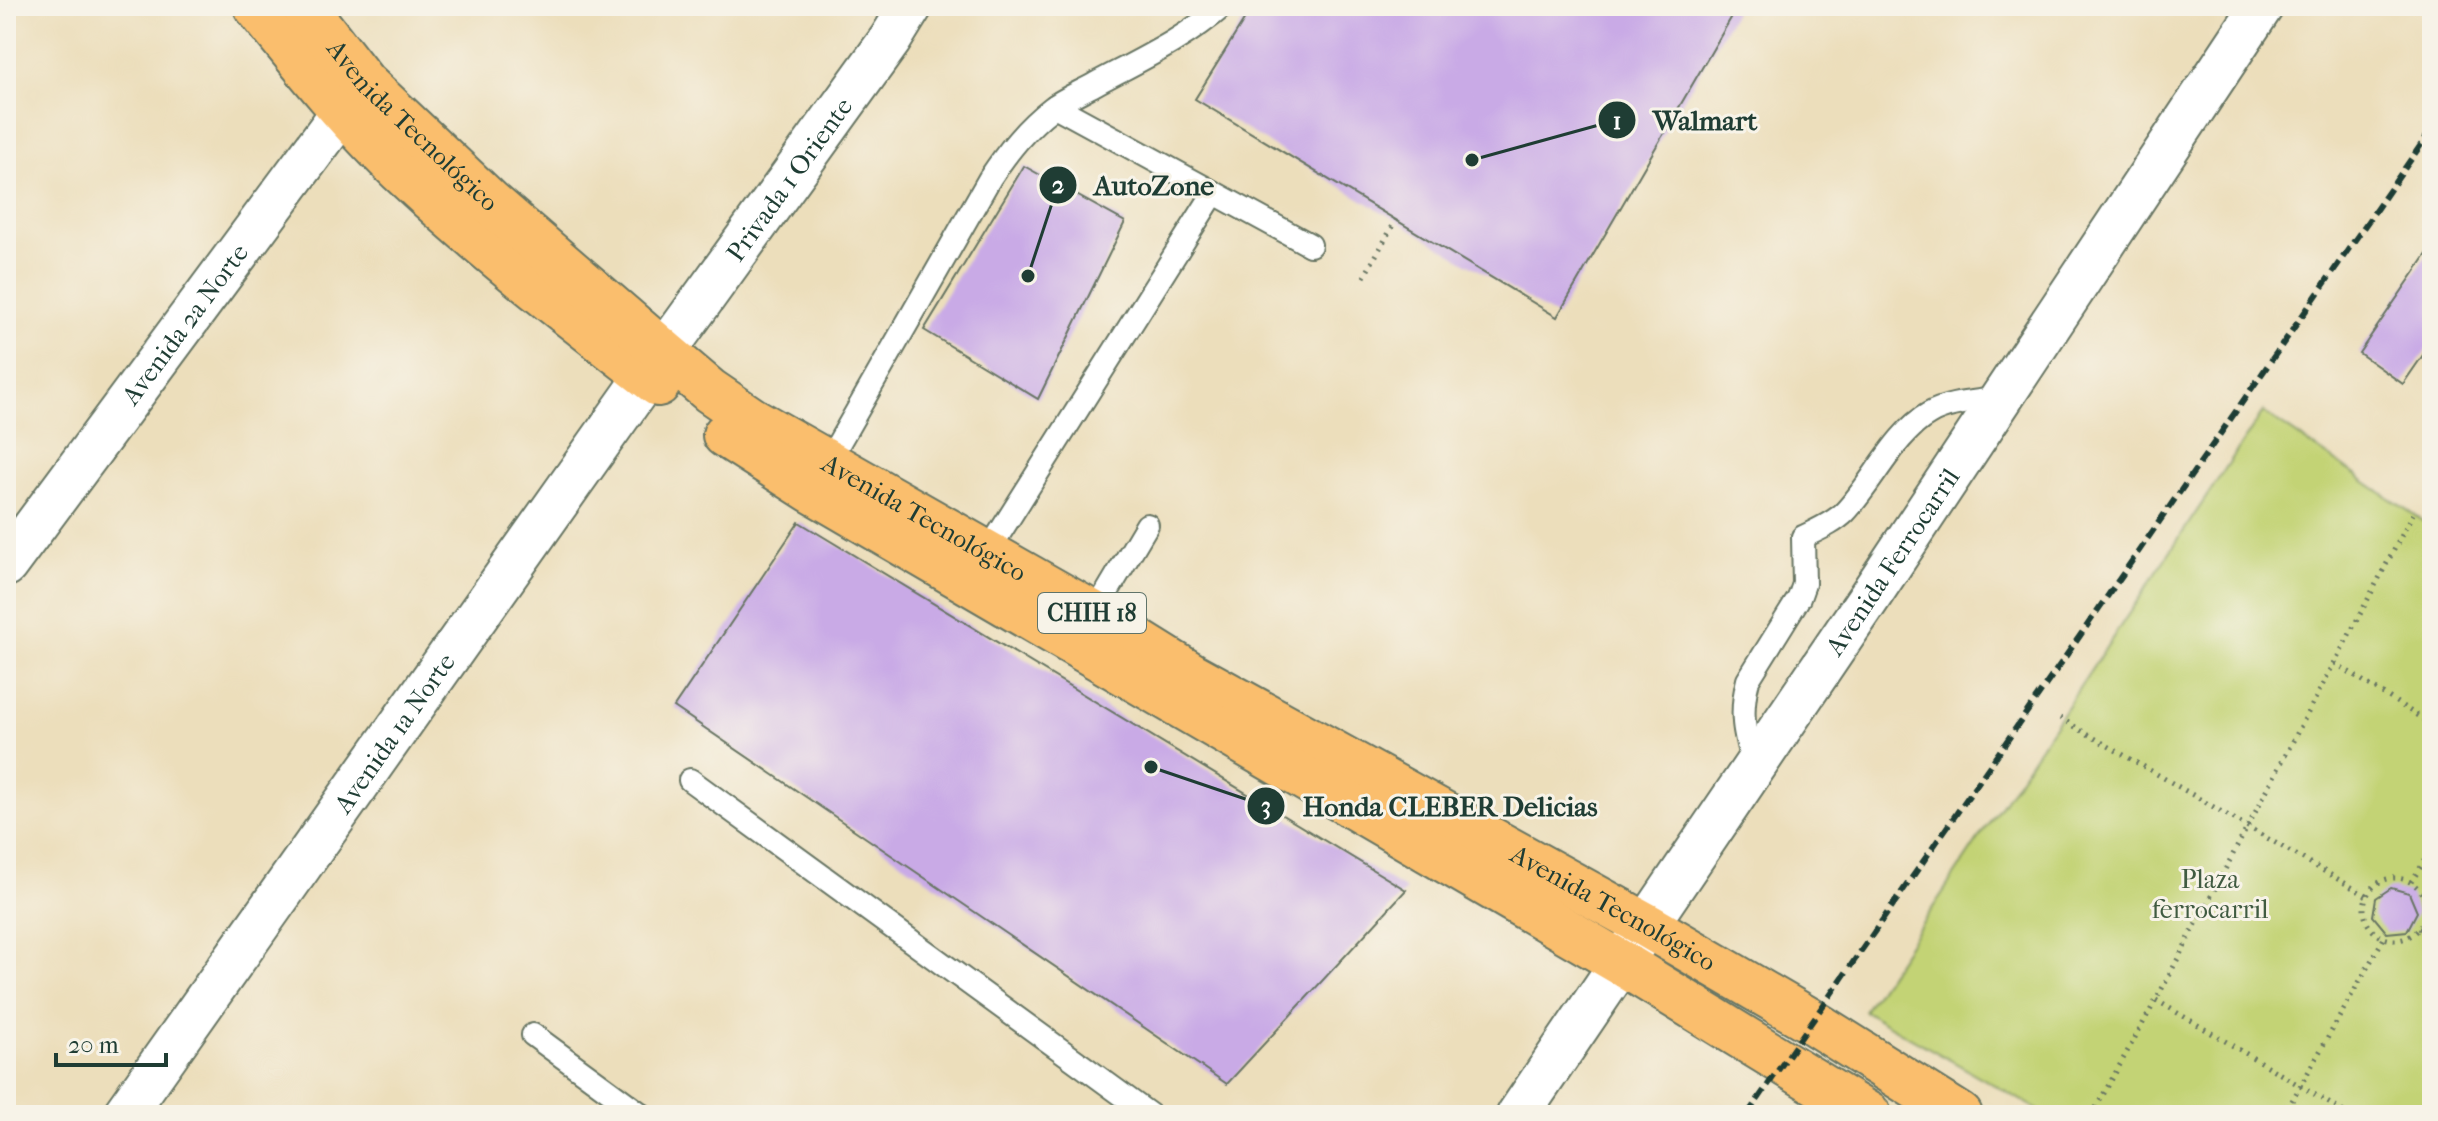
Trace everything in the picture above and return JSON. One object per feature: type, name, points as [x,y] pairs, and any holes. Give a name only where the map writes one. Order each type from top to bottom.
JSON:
[{"type":"main road","name":"Avenida Tecnológico","points":[[256,6],[302,63],[354,97],[491,203],[656,365],[710,391],[751,419],[819,476],[1869,1115]]},
{"type":"main road","name":"Avenida Tecnológico","points":[[304,6],[354,97]]},
{"type":"main road","name":"Avenida Tecnológico","points":[[819,476],[987,553],[1192,675],[1648,926],[1811,1021],[1960,1115]]},
{"type":"street","name":"Privada 1 Oriente","points":[[656,365],[890,40],[911,6]]},
{"type":"street","name":"Avenida Ferrocarril","points":[[1518,1115],[1754,769],[2262,6]]},
{"type":"street","name":"Avenida 2a Norte","points":[[6,565],[354,97]]},
{"type":"street","name":"Avenida 1a Norte","points":[[124,1115],[656,365]]},
{"type":"lane","points":[[819,476],[1011,146],[1055,106],[1176,41],[1223,6]]},
{"type":"lane","points":[[1055,106],[1310,245]]},
{"type":"lane","points":[[987,553],[1214,193]]},
{"type":"lane","points":[[1754,769],[1744,729],[1744,695],[1748,680],[1799,598],[1804,584],[1803,537],[1842,516],[1905,435],[1923,418],[1948,406],[2002,398]]},
{"type":"lane","points":[[1094,614],[1147,525]]},
{"type":"lane","points":[[690,780],[1150,1115]]},
{"type":"lane","points":[[533,1035],[642,1115]]},
{"type":"path","points":[[1364,277],[1396,220]]},
{"type":"path","points":[[2092,1115],[2413,514]]},
{"type":"path","points":[[2335,663],[2432,725]]},
{"type":"path","points":[[2060,718],[2367,896]]},
{"type":"path","points":[[2411,882],[2432,850]]},
{"type":"path","points":[[2386,879],[2411,882],[2423,893],[2426,903],[2426,913],[2419,928],[2409,938],[2399,941],[2384,938],[2366,921],[2367,896],[2386,879]]},
{"type":"path","points":[[2419,928],[2432,936]]},
{"type":"path","points":[[2284,1115],[2384,938]]},
{"type":"path","points":[[2156,1000],[2349,1115]]},
{"type":"green space","name":"Plaza ferrocarril","points":[[2263,412],[2432,527],[2432,1115],[2047,1115],[1864,1011]]},
{"type":"building","points":[[1253,6],[1738,6],[1557,317],[1195,99]]},
{"type":"building","points":[[1024,166],[1125,222],[1038,399],[924,330]]},
{"type":"building","points":[[2432,247],[2432,342],[2403,384],[2359,353]]},
{"type":"building","points":[[799,522],[1406,890],[1227,1084],[674,707]]},
{"type":"building","points":[[2391,888],[2409,893],[2417,912],[2407,931],[2387,933],[2373,916],[2376,898]]},
{"type":"railway","points":[[1747,1115],[2432,129]]},
{"type":"place","name":"Walmart","points":[[1472,160]]},
{"type":"place","name":"AutoZone","points":[[1028,276]]},
{"type":"place","name":"Honda CLEBER Delicias","points":[[1151,767]]}]
